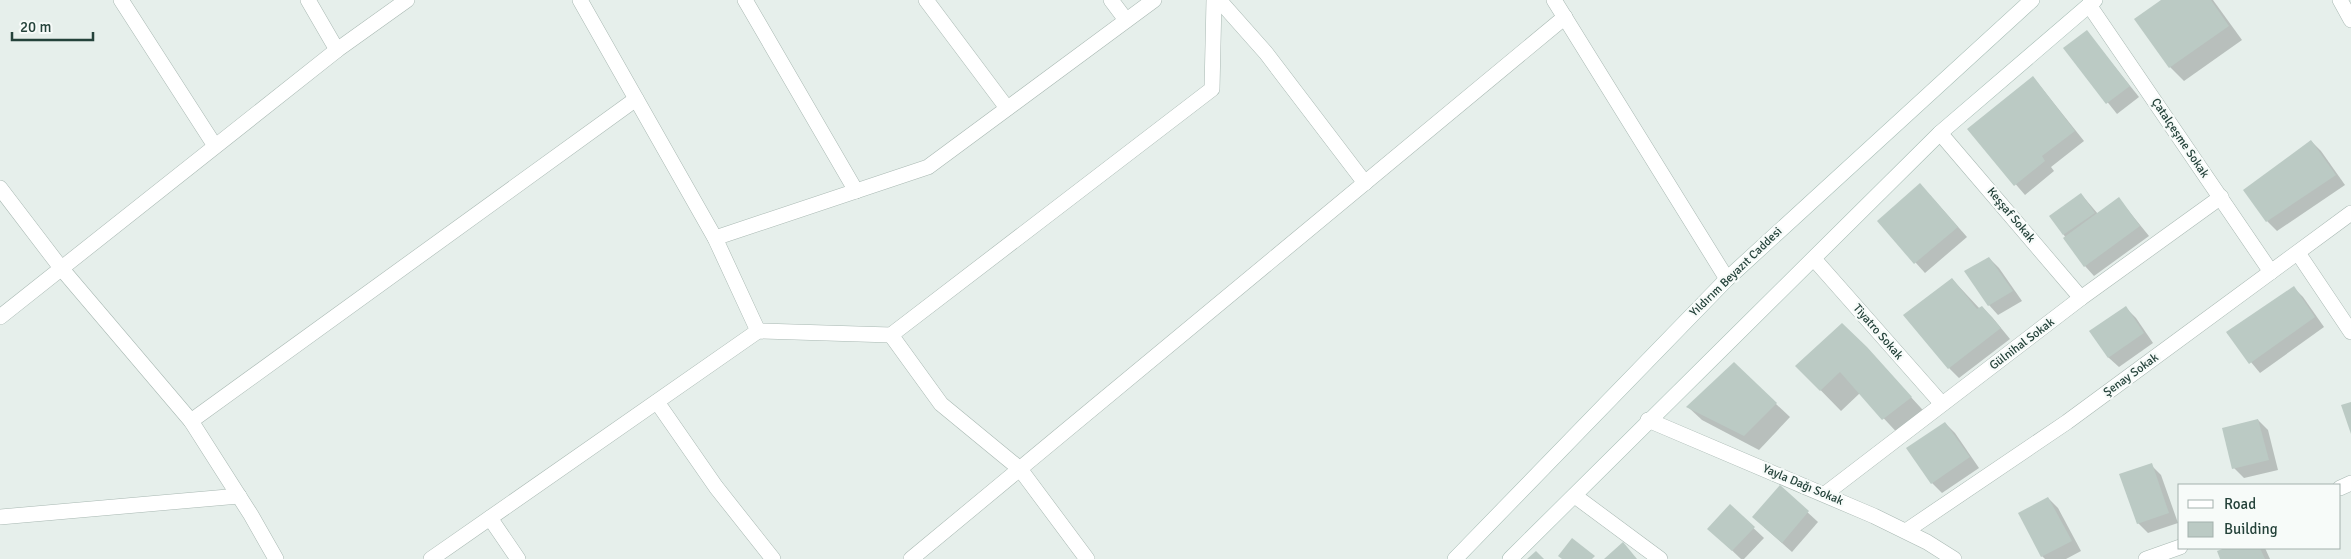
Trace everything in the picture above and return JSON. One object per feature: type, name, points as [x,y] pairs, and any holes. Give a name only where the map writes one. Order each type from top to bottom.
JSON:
[{"type":"street","points":[[121,0],[215,146]]},
{"type":"street","points":[[308,0],[337,50]]},
{"type":"street","points":[[0,317],[337,50],[407,0]]},
{"type":"street","points":[[580,0],[715,238],[758,332]]},
{"type":"street","points":[[745,0],[856,191]]},
{"type":"street","points":[[926,0],[1007,108]]},
{"type":"street","points":[[1111,0],[1126,20]]},
{"type":"street","points":[[715,238],[928,166],[1154,0]]},
{"type":"street","points":[[431,559],[758,332],[891,334],[1212,89],[1214,0]]},
{"type":"street","points":[[1219,0],[1266,53],[1365,183]]},
{"type":"street","points":[[1554,0],[1726,279]]},
{"type":"street","name":"Yıldırım Beyazıt Caddesi","points":[[1455,559],[1726,279],[2032,0]]},
{"type":"street","points":[[2340,0],[2351,20]]},
{"type":"street","points":[[1510,559],[1940,132],[2092,2]]},
{"type":"street","name":"Çatalçeşme Sokak","points":[[2092,2],[2271,272]]},
{"type":"street","points":[[911,559],[1565,17]]},
{"type":"street","points":[[191,421],[636,99]]},
{"type":"street","name":"Keşşaf Sokak","points":[[1940,132],[2081,298]]},
{"type":"street","points":[[0,188],[60,268],[191,421],[239,496],[276,559]]},
{"type":"street","name":"Gülnihal Sokak","points":[[1825,494],[2081,298],[2221,197]]},
{"type":"street","name":"Şenay Sokak","points":[[1906,531],[2067,422],[2351,214]]},
{"type":"street","points":[[2298,253],[2351,332]]},
{"type":"street","name":"Tiyatro Sokak","points":[[1814,259],[1942,404]]},
{"type":"street","points":[[891,334],[941,404],[1020,469],[1087,559]]},
{"type":"street","points":[[658,402],[716,487],[774,559]]},
{"type":"street","name":"Yayla Dağı Sokak","points":[[1648,420],[1825,494],[1906,531],[1954,559]]},
{"type":"street","points":[[0,517],[239,496]]},
{"type":"street","points":[[1574,496],[1660,559]]},
{"type":"street","points":[[490,518],[518,559]]},
{"type":"street","points":[[2146,559],[2178,547]]},
{"type":"building","points":[[2161,0],[2211,0],[2229,26],[2169,68],[2134,19]]},
{"type":"building","points":[[2087,30],[2130,86],[2106,104],[2063,48]]},
{"type":"building","points":[[2033,76],[2075,131],[2042,156],[2045,161],[2014,186],[1967,129]]},
{"type":"building","points":[[2311,140],[2336,175],[2266,222],[2243,190]]},
{"type":"building","points":[[1920,183],[1958,227],[1914,264],[1877,221]]},
{"type":"building","points":[[2081,193],[2095,213],[2063,235],[2049,216]]},
{"type":"building","points":[[2119,197],[2140,226],[2084,267],[2063,238]]},
{"type":"building","points":[[1989,257],[2013,291],[1988,306],[1964,271]]},
{"type":"building","points":[[1952,278],[1977,309],[1982,306],[2001,328],[1948,369],[1903,315]]},
{"type":"building","points":[[2294,286],[2315,317],[2249,364],[2226,332]]},
{"type":"building","points":[[2126,306],[2144,333],[2108,358],[2089,331]]},
{"type":"building","points":[[1842,323],[1867,347],[1912,397],[1882,420],[1840,372],[1820,391],[1795,366]]},
{"type":"building","points":[[1734,362],[1777,403],[1744,436],[1686,407]]},
{"type":"building","points":[[2351,402],[2351,434],[2341,405]]},
{"type":"building","points":[[2258,419],[2269,460],[2232,469],[2222,428]]},
{"type":"building","points":[[1945,422],[1970,457],[1931,484],[1906,448]]},
{"type":"building","points":[[2152,463],[2169,513],[2137,524],[2119,474]]},
{"type":"building","points":[[1780,485],[1809,511],[1782,543],[1752,517]]},
{"type":"building","points":[[2048,497],[2072,541],[2041,557],[2018,513]]},
{"type":"building","points":[[1730,504],[1755,527],[1732,551],[1707,529]]},
{"type":"building","points":[[1572,538],[1595,556],[1592,559],[1562,559],[1558,556]]},
{"type":"building","points":[[1623,542],[1637,559],[1604,559]]},
{"type":"building","points":[[2222,549],[2260,549],[2265,559],[2220,559],[2217,551]]},
{"type":"building","points":[[1536,551],[1544,559],[1527,559]]}]
